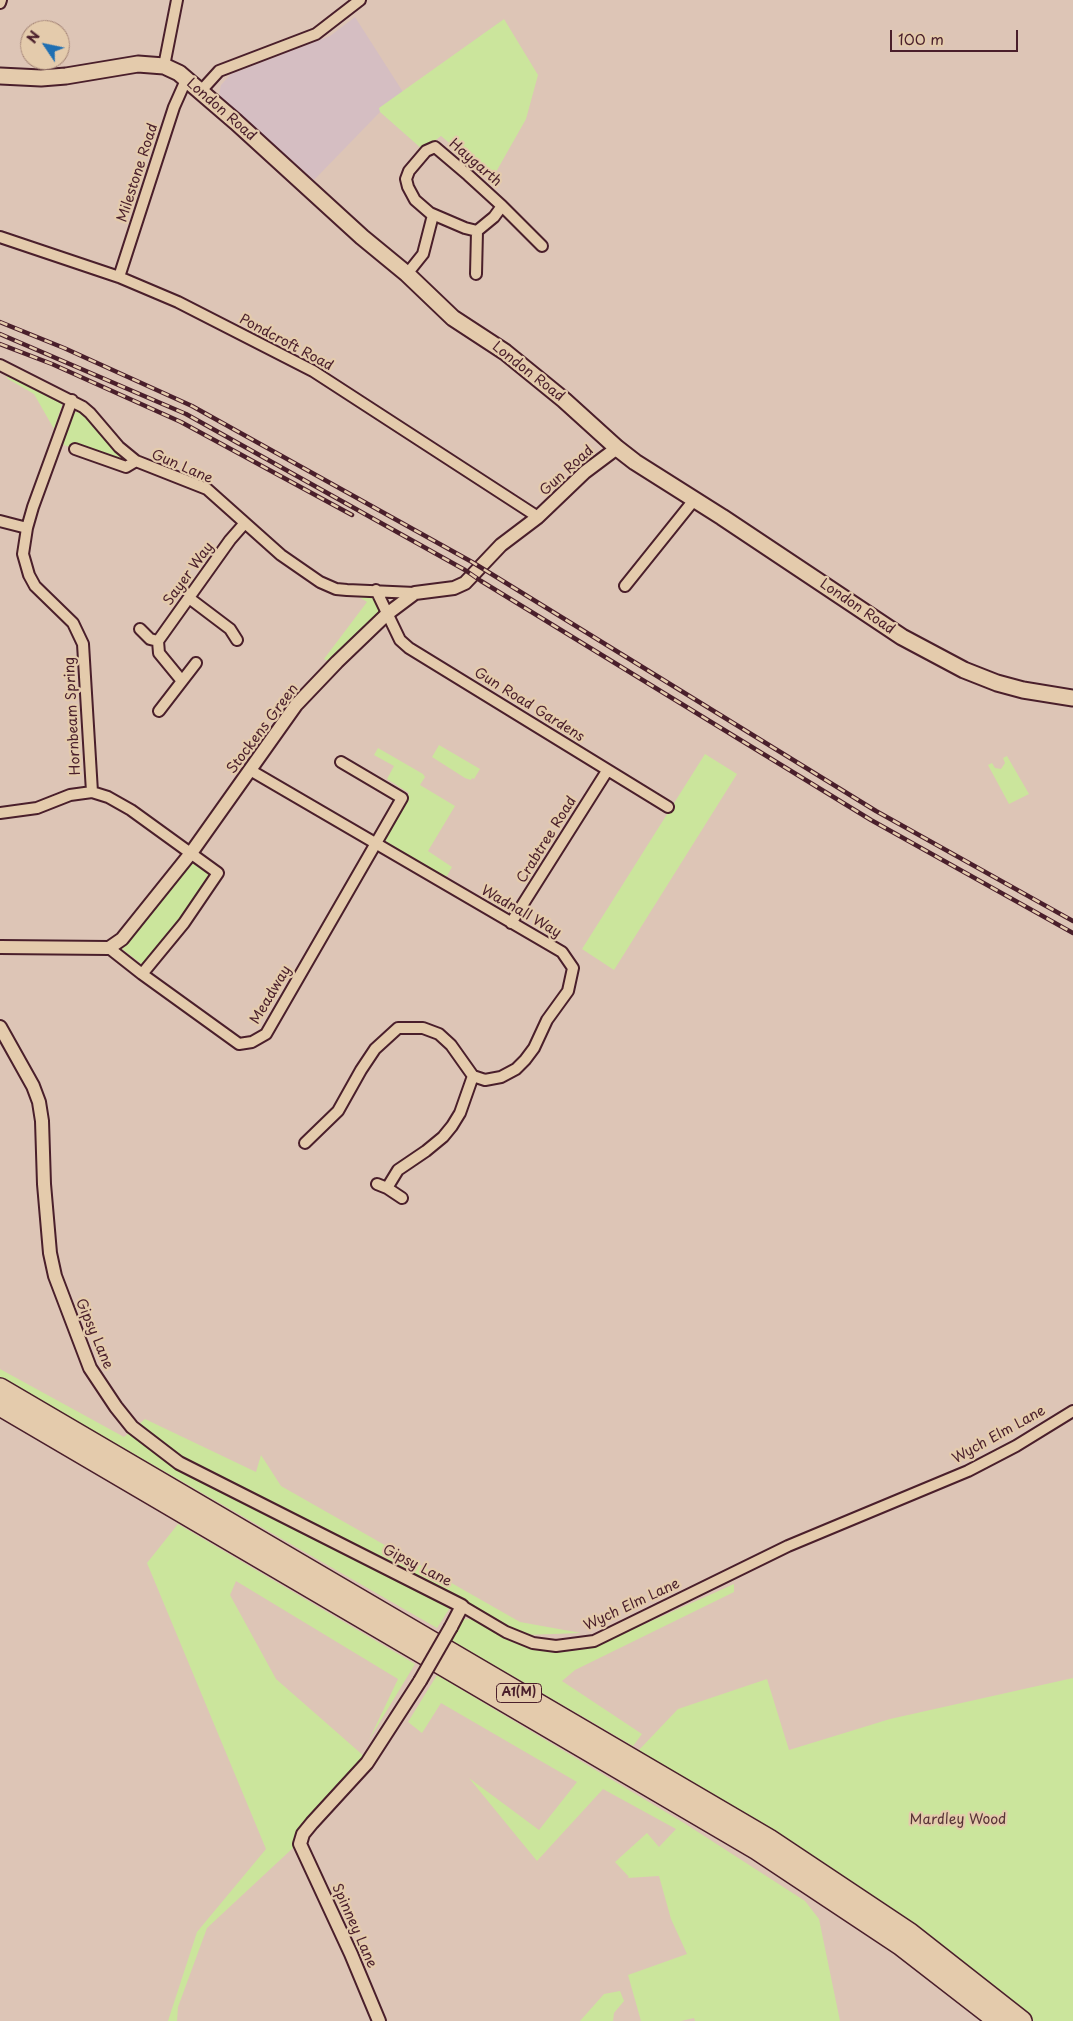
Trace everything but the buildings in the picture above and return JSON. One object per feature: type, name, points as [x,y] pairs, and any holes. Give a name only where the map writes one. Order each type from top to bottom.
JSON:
[{"type":"highway","name":"A1(M)","points":[[0,1388],[769,1839],[910,1933],[1022,2021]]},
{"type":"highway","name":"A1(M)","points":[[0,1406],[757,1850],[900,1945],[998,2021]]},
{"type":"main road","name":"London Road","points":[[0,76],[41,78],[66,76],[138,64],[164,66],[178,74],[362,238],[408,274],[453,318],[505,352],[564,400],[617,448],[902,638],[964,670],[997,683],[1023,690],[1073,698]]},
{"type":"street","points":[[164,66],[177,0]]},
{"type":"street","points":[[200,92],[220,71],[316,34],[360,0]]},
{"type":"street","name":"Milestone Road","points":[[119,277],[174,107],[186,80]]},
{"type":"street","name":"Haygarth","points":[[435,147],[502,206],[494,217],[477,231],[433,215],[415,200],[408,188],[406,179],[409,171],[426,151],[435,147]]},
{"type":"street","points":[[502,206],[542,246]]},
{"type":"street","points":[[408,274],[423,254],[433,215]]},
{"type":"street","points":[[476,274],[477,231]]},
{"type":"street","name":"Pondcroft Road","points":[[0,238],[119,277],[178,302],[313,371],[538,517]]},
{"type":"street","name":"Gun Lane","points":[[0,365],[72,400],[90,413],[119,447],[136,461],[207,489],[281,555],[320,582],[336,589],[415,593]]},
{"type":"street","name":"Hornbeam Spring","points":[[72,400],[26,528],[23,554],[29,575],[42,594],[73,622],[83,644],[92,792],[118,801],[191,853]]},
{"type":"street","name":"Gun Road","points":[[415,593],[454,588],[465,583],[501,544],[538,517],[585,472],[617,448]]},
{"type":"street","points":[[75,449],[126,467],[136,461]]},
{"type":"street","points":[[624,586],[694,500]]},
{"type":"street","points":[[0,521],[26,528]]},
{"type":"street","name":"Sayer Way","points":[[158,641],[244,524]]},
{"type":"street","name":"Gun Road Gardens","points":[[376,590],[400,640],[409,648],[546,730],[607,771],[668,807]]},
{"type":"street","name":"Stockens Green","points":[[109,948],[122,938],[191,853],[296,705],[387,614],[415,593]]},
{"type":"street","points":[[188,598],[230,629],[237,640]]},
{"type":"street","points":[[140,629],[150,639],[158,641],[159,653],[182,681]]},
{"type":"street","points":[[159,711],[196,663]]},
{"type":"street","name":"Meadway","points":[[109,948],[239,1044],[252,1042],[266,1034],[402,798],[341,762]]},
{"type":"street","name":"Wadnall Way","points":[[250,770],[562,952],[574,968],[568,991],[547,1020],[525,1060],[516,1069],[501,1077],[485,1080],[473,1076]]},
{"type":"street","name":"Crabtree Road","points":[[511,923],[607,771]]},
{"type":"street","points":[[0,813],[37,808],[70,795],[92,792]]},
{"type":"street","points":[[142,974],[184,923],[218,873],[191,853]]},
{"type":"street","points":[[0,947],[109,948]]},
{"type":"street","name":"Gipsy Lane","points":[[0,1027],[33,1086],[39,1102],[42,1121],[44,1184],[50,1253],[55,1276],[90,1368],[116,1407],[132,1427],[180,1463],[462,1606]]},
{"type":"street","points":[[305,1143],[338,1110],[375,1048],[398,1028],[423,1028],[439,1034],[451,1045],[473,1076],[460,1113],[443,1137],[398,1170],[382,1186],[402,1198]]},
{"type":"street","name":"Wych Elm Lane","points":[[462,1606],[506,1632],[533,1643],[556,1646],[594,1642],[788,1546],[968,1471],[1016,1446],[1073,1411]]},
{"type":"street","name":"Spinney Lane","points":[[378,2021],[351,1954],[300,1844],[303,1834],[312,1823],[367,1764],[420,1681],[462,1606]]},
{"type":"shaded area","points":[[355,17],[403,92],[504,19],[446,140],[441,136],[423,150],[380,112],[314,180],[223,100],[219,94],[221,85],[231,74],[330,36]]},
{"type":"green space","points":[[504,19],[538,75],[526,119],[492,179],[441,136],[423,150],[380,112],[379,108]]},
{"type":"green space","points":[[2,369],[61,400],[62,405],[54,429],[34,394],[8,379]]},
{"type":"green space","points":[[82,411],[129,461],[125,463],[74,443],[70,447],[61,444],[69,419],[73,413]]},
{"type":"green space","points":[[356,595],[374,596],[380,610],[379,614],[331,662],[328,661],[324,659],[367,602]]},
{"type":"green space","points":[[439,745],[480,769],[474,779],[465,778],[432,757]]},
{"type":"green space","points":[[378,748],[423,774],[425,777],[420,785],[455,806],[428,851],[452,867],[447,876],[443,876],[401,852],[386,841],[385,833],[409,793],[387,779],[394,766],[374,755]]},
{"type":"green space","points":[[705,754],[737,774],[614,970],[582,949]]},
{"type":"green space","points":[[1007,756],[1029,794],[1009,804],[988,765],[992,763],[995,768],[1001,769],[1005,763],[1003,758]]},
{"type":"green space","points":[[192,858],[212,874],[179,923],[143,965],[122,949]]},
{"type":"green space","points":[[0,1369],[124,1437],[145,1419],[256,1472],[261,1455],[281,1486],[520,1622],[581,1633],[525,1635],[457,1597],[437,1628],[0,1377]]},
{"type":"green space","points":[[178,1524],[415,1664],[369,1740],[398,1679],[236,1581],[230,1595],[276,1679],[365,1757],[294,1838],[294,1847],[207,1928],[178,2007],[177,2021],[168,2021],[197,1932],[266,1849],[147,1563]]},
{"type":"green space","points":[[734,1584],[734,1592],[575,1670],[562,1681],[642,1734],[633,1746],[451,1640],[458,1625],[464,1619],[472,1619],[514,1643],[554,1653],[578,1650],[600,1644]]},
{"type":"green space","points":[[437,1675],[684,1823],[805,1901],[819,1919],[840,2021],[695,2021],[694,2018],[681,2021],[641,2021],[628,1975],[687,1954],[671,1919],[659,1876],[627,1878],[629,1877],[615,1862],[647,1833],[659,1847],[676,1829],[603,1789],[537,1861],[469,1778],[539,1830],[577,1782],[441,1703],[422,1733],[408,1722]]},
{"type":"green space","name":"Mardley Wood","points":[[1073,1678],[1073,2021],[1034,2021],[1009,1999],[857,1885],[638,1751],[678,1709],[767,1679],[789,1750],[890,1719]]},
{"type":"green space","points":[[620,1991],[624,2001],[614,2013],[613,2021],[580,2021],[604,1994]]},
{"type":"railway","points":[[0,322],[64,348],[192,406],[472,562],[876,811],[1073,921]]},
{"type":"railway","points":[[0,334],[186,414],[465,570],[871,820],[1073,933]]},
{"type":"railway","points":[[0,344],[52,364],[181,422],[352,515]]}]
